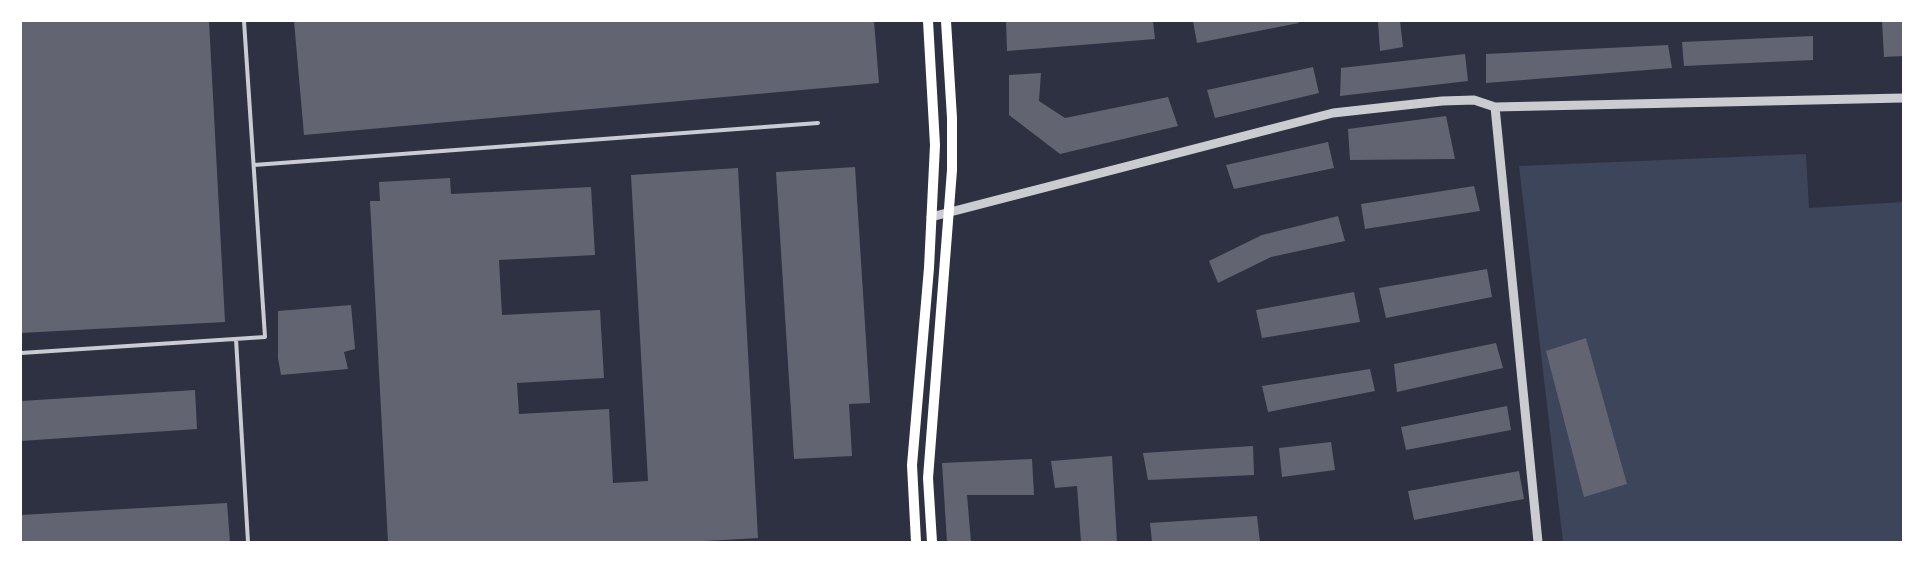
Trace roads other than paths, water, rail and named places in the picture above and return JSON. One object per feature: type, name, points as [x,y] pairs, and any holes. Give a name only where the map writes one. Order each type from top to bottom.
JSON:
[{"type":"main road","points":[[916,542],[912,465],[931,217],[934,135],[928,21]]},
{"type":"main road","points":[[932,542],[928,478],[950,212],[952,118],[946,21]]},
{"type":"street","points":[[931,217],[1333,113],[1442,101],[1474,100],[1495,107],[1903,98]]},
{"type":"street","points":[[1495,107],[1538,542]]},
{"type":"lane","points":[[21,353],[265,337],[244,21]]},
{"type":"lane","points":[[254,165],[818,123]]},
{"type":"lane","points":[[236,339],[248,542]]}]
